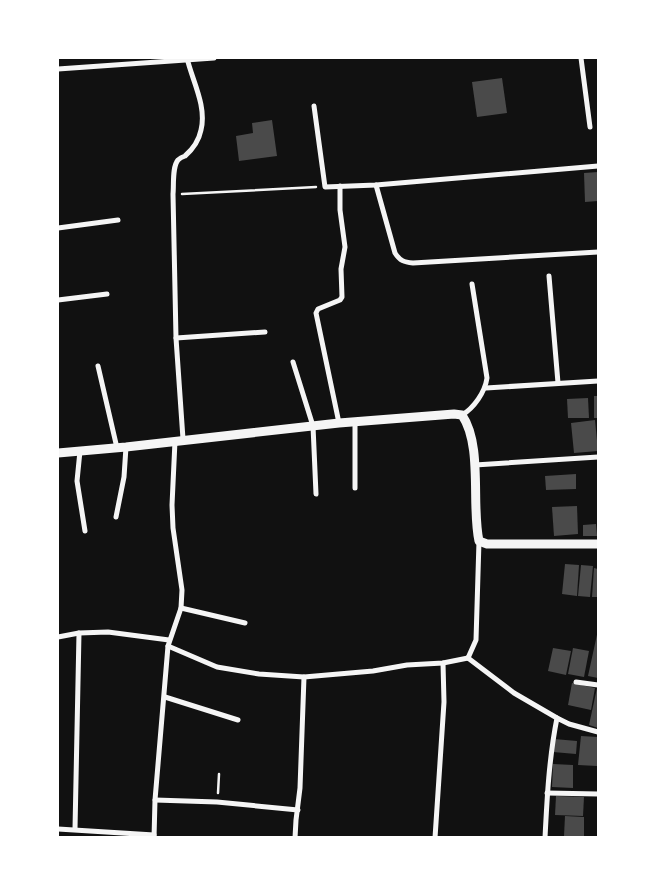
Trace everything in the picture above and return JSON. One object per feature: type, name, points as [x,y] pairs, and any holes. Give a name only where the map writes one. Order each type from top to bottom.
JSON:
[{"type":"street","points":[[58,69],[214,58]]},
{"type":"street","points":[[581,58],[590,127]]},
{"type":"street","points":[[58,829],[154,836],[168,646],[181,608],[182,590],[173,528],[172,505],[179,440],[173,194],[177,160],[192,149],[201,130],[203,117],[197,87],[187,59]]},
{"type":"street","points":[[314,106],[325,187],[376,185],[598,166]]},
{"type":"street","points":[[376,185],[395,253],[403,262],[413,263],[598,252]]},
{"type":"street","points":[[339,423],[316,313],[318,309],[340,300],[342,297],[342,261],[345,247],[340,210],[340,186]]},
{"type":"street","points":[[58,228],[118,220]]},
{"type":"street","points":[[549,276],[558,383]]},
{"type":"street","points":[[58,453],[339,423],[454,414],[462,415],[469,411],[486,388],[487,378],[472,284]]},
{"type":"street","points":[[58,300],[107,294]]},
{"type":"street","points":[[176,338],[265,332]]},
{"type":"street","points":[[293,362],[313,426],[316,494]]},
{"type":"street","points":[[98,366],[122,447],[124,477],[116,517]]},
{"type":"street","points":[[486,388],[598,381]]},
{"type":"street","points":[[462,415],[468,427],[475,465],[479,541],[476,640],[468,658]]},
{"type":"street","points":[[355,422],[355,488]]},
{"type":"street","points":[[80,451],[77,481],[85,531]]},
{"type":"street","points":[[475,465],[598,457]]},
{"type":"street","points":[[479,541],[487,544],[598,544]]},
{"type":"street","points":[[181,608],[245,623]]},
{"type":"street","points":[[58,638],[79,633],[108,632],[169,640]]},
{"type":"street","points":[[75,829],[79,633]]},
{"type":"street","points":[[168,646],[217,667],[258,674],[304,677],[373,671],[407,665],[443,663],[468,658],[514,693],[557,718],[568,724],[598,732]]},
{"type":"street","points":[[435,838],[444,702],[443,663]]},
{"type":"street","points":[[295,838],[300,788],[304,677]]},
{"type":"street","points":[[576,682],[598,685]]},
{"type":"street","points":[[165,697],[238,720]]},
{"type":"street","points":[[545,838],[547,793],[557,718]]},
{"type":"street","points":[[547,793],[598,794]]},
{"type":"street","points":[[156,800],[217,802],[298,810]]},
{"type":"path","points":[[173,194],[325,187]]},
{"type":"path","points":[[217,802],[219,774]]},
{"type":"building","points":[[502,78],[507,113],[477,117],[472,82]]},
{"type":"building","points":[[272,120],[277,156],[239,161],[236,136],[253,133],[252,123]]},
{"type":"building","points":[[598,172],[598,201],[585,202],[584,173]]},
{"type":"building","points":[[594,396],[598,396],[598,418],[594,418]]},
{"type":"building","points":[[588,398],[589,418],[568,418],[567,399]]},
{"type":"building","points":[[595,420],[598,451],[574,453],[571,423]]},
{"type":"building","points":[[576,474],[576,489],[546,490],[545,476]]},
{"type":"building","points":[[577,506],[578,534],[554,536],[552,507]]},
{"type":"building","points":[[596,524],[597,536],[583,536],[583,525]]},
{"type":"building","points":[[565,564],[579,565],[577,596],[562,594]]},
{"type":"building","points":[[581,565],[593,566],[590,597],[578,596]]},
{"type":"building","points":[[594,568],[598,569],[598,597],[592,597]]},
{"type":"building","points":[[598,630],[598,678],[588,676]]},
{"type":"building","points":[[553,648],[571,651],[566,675],[548,671]]},
{"type":"building","points":[[573,648],[589,651],[584,677],[568,674]]},
{"type":"building","points":[[572,683],[595,688],[591,710],[568,705]]},
{"type":"building","points":[[598,688],[598,728],[589,725]]},
{"type":"building","points":[[581,736],[598,737],[597,766],[578,765]]},
{"type":"building","points":[[554,739],[577,741],[576,754],[553,752]]},
{"type":"building","points":[[553,764],[573,765],[573,788],[552,787]]},
{"type":"building","points":[[556,796],[584,797],[583,816],[555,815]]},
{"type":"building","points":[[565,816],[584,817],[584,836],[564,836]]}]
